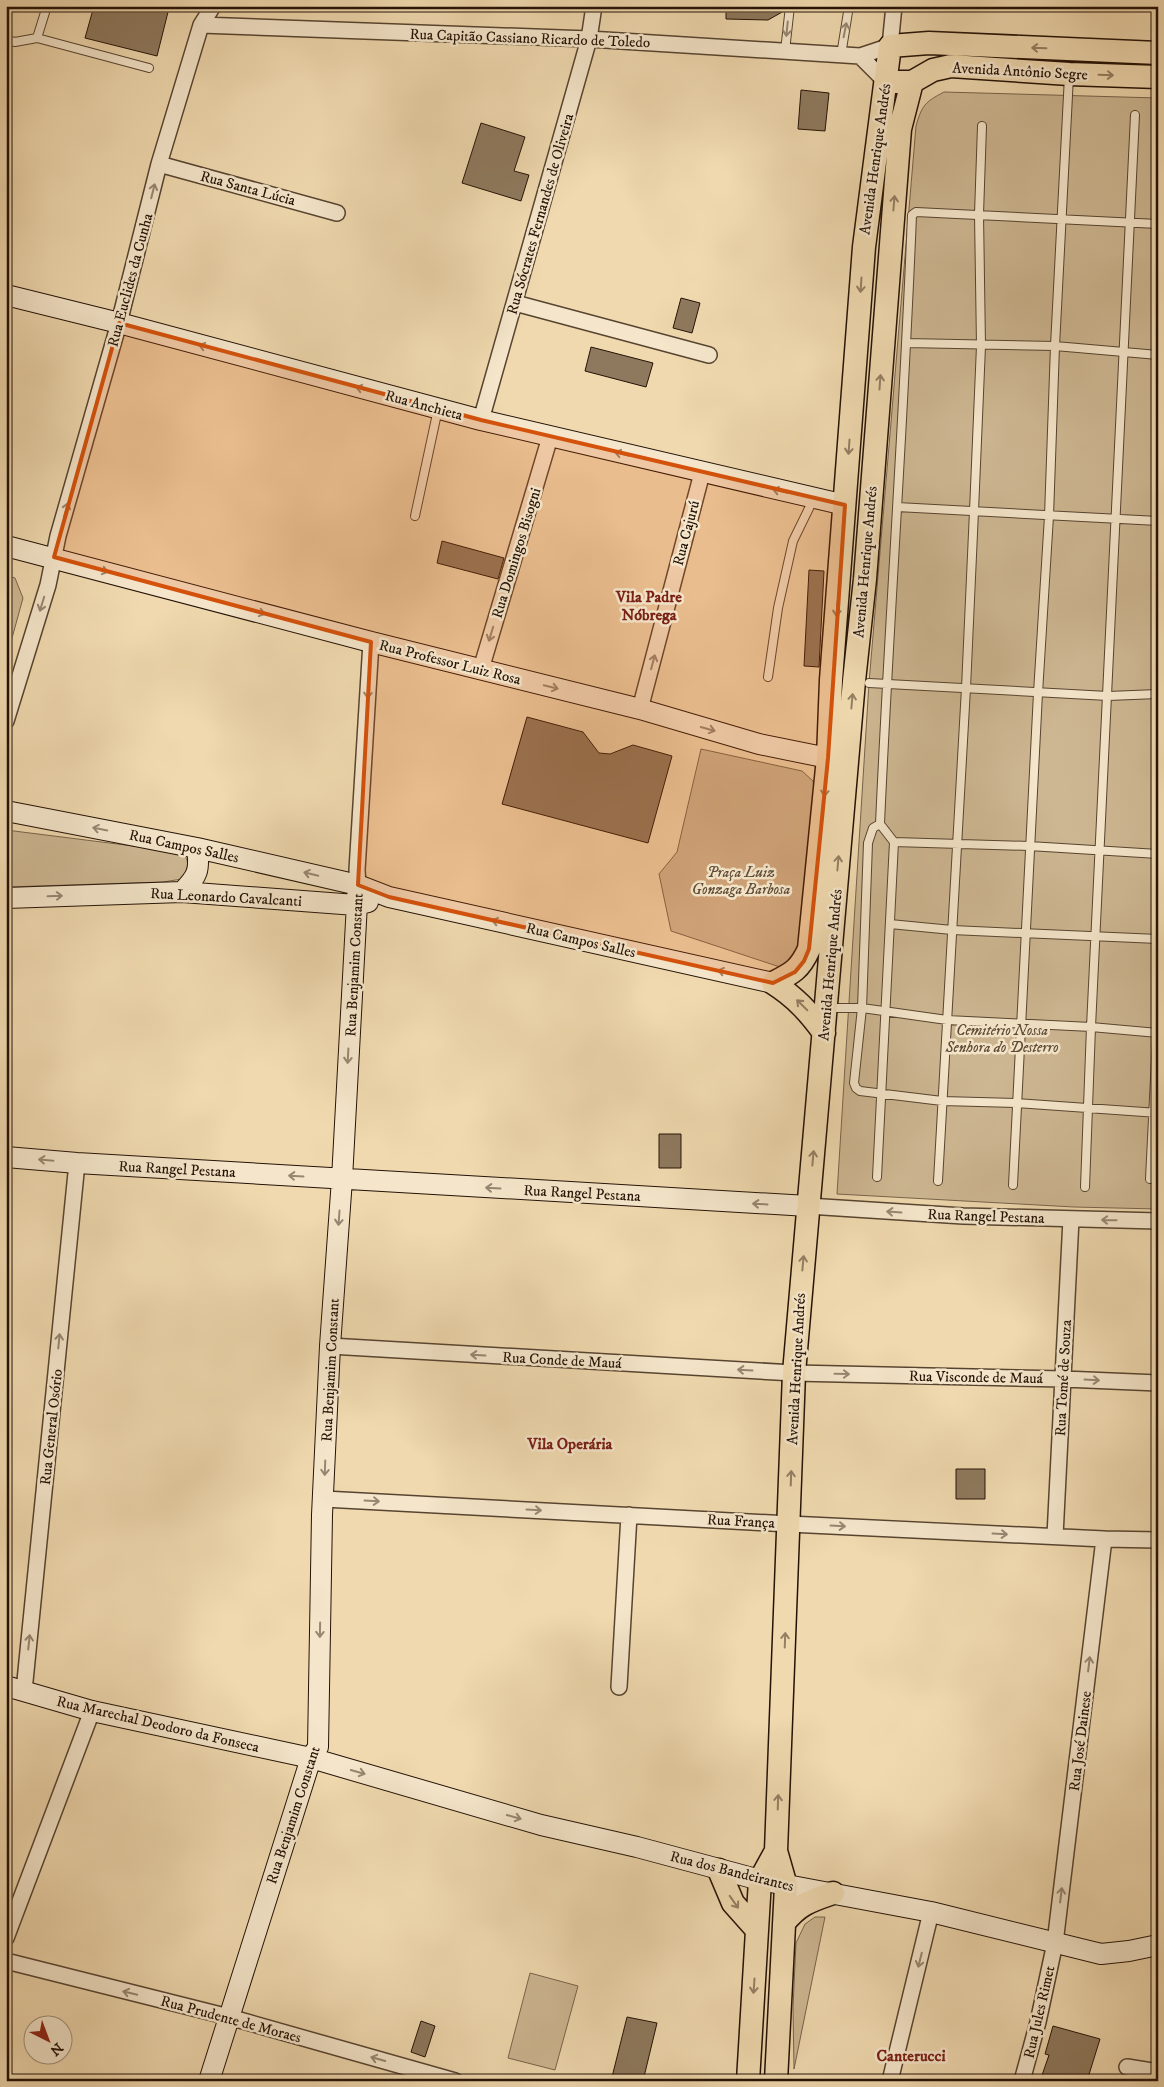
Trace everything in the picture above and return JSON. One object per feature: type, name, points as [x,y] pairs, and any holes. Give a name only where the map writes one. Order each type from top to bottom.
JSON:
[{"type":"main road","name":"Avenida Antônio Segre","points":[[890,46],[929,43],[1158,52]]},
{"type":"main road","name":"Avenida Henrique Andrés","points":[[776,2081],[786,1886],[776,1851],[794,1373],[826,1008],[838,758],[831,680],[864,247],[890,46]]},
{"type":"main road","name":"Avenida Antônio Segre","points":[[886,82],[912,82],[933,70],[951,66],[1069,74],[1158,77]]},
{"type":"main road","name":"Avenida Henrique Andrés","points":[[773,983],[795,972],[804,961],[809,949],[865,579],[900,129],[905,103],[912,82]]},
{"type":"main road","points":[[864,247],[873,236],[882,235],[891,242]]},
{"type":"main road","name":"Rua Anchieta","points":[[6,295],[119,323],[481,420],[845,505]]},
{"type":"main road","points":[[845,505],[857,516],[859,558],[865,579]]},
{"type":"main road","name":"Rua Professor Luiz Rosa","points":[[6,546],[54,557],[371,642],[640,709],[759,744],[838,758]]},
{"type":"main road","name":"Rua Campos Salles","points":[[6,811],[197,848],[357,895],[389,897],[773,983]]},
{"type":"main road","points":[[182,892],[196,879],[197,848]]},
{"type":"main road","name":"Rua Leonardo Cavalcanti","points":[[6,898],[182,892],[357,895]]},
{"type":"main road","name":"Rua Benjamim Constant","points":[[209,2081],[311,1758],[318,1747],[330,1346],[342,1179],[357,895]]},
{"type":"main road","points":[[773,983],[795,998],[824,1033]]},
{"type":"main road","name":"Rua Rangel Pestana","points":[[6,1157],[77,1163],[808,1206]]},
{"type":"main road","name":"Rua Marechal Deodoro da Fonseca","points":[[15,1688],[92,1711],[311,1758]]},
{"type":"main road","name":"Rua dos Bandeirantes","points":[[311,1758],[541,1825],[637,1847],[786,1886],[931,1912],[1101,1954],[1129,1951],[1158,1944]]},
{"type":"main road","name":"Avenida Henrique Andrés","points":[[760,1880],[776,1851]]},
{"type":"main road","points":[[719,1870],[733,1903],[757,1934]]},
{"type":"main road","points":[[748,2081],[760,1880]]},
{"type":"main road","points":[[784,1930],[794,1910],[806,1902],[833,1893]]},
{"type":"street","name":"Rua Euclides da Cunha","points":[[6,721],[48,585],[160,164],[201,25],[213,6]]},
{"type":"street","name":"Rua Sócrates Fernandes de Oliveira","points":[[481,420],[589,39],[594,6]]},
{"type":"street","name":"Avenida Henrique Andrés","points":[[890,46],[894,6]]},
{"type":"street","name":"Rua Capitão Cassiano Ricardo de Toledo","points":[[201,25],[589,39],[860,56],[890,46]]},
{"type":"street","points":[[860,56],[886,82]]},
{"type":"street","name":"Rua Santa Lúcia","points":[[160,164],[337,213]]},
{"type":"street","points":[[515,303],[708,355]]},
{"type":"street","name":"Rua Domingos Bisogni","points":[[481,669],[550,437]]},
{"type":"street","name":"Rua Cajurú","points":[[640,709],[702,473]]},
{"type":"street","name":"Rua Benjamim Constant","points":[[357,895],[371,642]]},
{"type":"street","name":"Rua General Osório","points":[[15,1688],[77,1163]]},
{"type":"street","name":"Rua Rangel Pestana","points":[[808,1206],[963,1216],[1158,1221]]},
{"type":"street","name":"Rua Tomé de Souza","points":[[1055,1536],[1071,1218]]},
{"type":"street","name":"Rua Conde de Mauá","points":[[330,1346],[794,1373]]},
{"type":"street","name":"Rua Visconde de Mauá","points":[[794,1373],[1158,1383]]},
{"type":"street","name":"Rua França","points":[[324,1499],[789,1524],[1158,1540]]},
{"type":"street","points":[[619,1687],[629,1515]]},
{"type":"street","name":"Rua José Dainese","points":[[1056,1943],[1104,1539]]},
{"type":"street","points":[[6,1938],[92,1711]]},
{"type":"street","points":[[890,2081],[931,1912]]},
{"type":"street","name":"Rua Jules Rimet","points":[[1022,2081],[1056,1943]]},
{"type":"street","name":"Rua Prudente de Moraes","points":[[6,1961],[228,2018],[446,2080]]},
{"type":"street","points":[[1128,2067],[1158,2072]]},
{"type":"lane","points":[[37,38],[47,6]]},
{"type":"lane","points":[[785,51],[790,6]]},
{"type":"lane","points":[[841,55],[849,6]]},
{"type":"lane","points":[[6,40],[15,42],[37,38],[150,68]]},
{"type":"lane","points":[[1013,1185],[1029,846],[1049,516],[1055,346],[1069,74]]},
{"type":"lane","points":[[1085,1187],[1091,1026],[1135,115]]},
{"type":"lane","points":[[938,1181],[966,688],[981,346],[979,214],[982,126]]},
{"type":"lane","points":[[877,1177],[894,842],[880,824],[886,683],[907,343],[912,215],[916,212],[979,214],[1158,224]]},
{"type":"lane","points":[[907,343],[1055,346],[1158,355]]},
{"type":"lane","points":[[415,516],[438,409]]},
{"type":"lane","points":[[768,677],[778,608],[793,541],[814,498]]},
{"type":"lane","points":[[897,507],[1158,521]]},
{"type":"lane","points":[[869,683],[1108,696],[1158,694]]},
{"type":"lane","points":[[880,824],[873,828],[868,843],[862,1008],[854,1083],[856,1088],[860,1091],[881,1094],[942,1100],[1155,1112]]},
{"type":"lane","points":[[894,842],[1029,846],[1100,852],[1158,854]]},
{"type":"lane","points":[[890,924],[952,930],[1158,939]]},
{"type":"lane","points":[[826,1008],[862,1008],[947,1020],[1091,1026],[1157,1033]]},
{"type":"lane","points":[[1150,1179],[1155,1112],[1158,1017]]},
{"type":"highlighted area","points":[[119,323],[481,420],[845,505],[828,758],[809,949],[804,961],[795,972],[773,983],[389,897],[358,885],[371,642],[54,557]]},
{"type":"green space","name":"Cemitério Nossa Senhora do Desterro","points":[[944,92],[1158,98],[1158,1209],[1074,1207],[837,1194],[869,683],[916,126],[925,105]]},
{"type":"green space","points":[[6,575],[15,578],[23,598],[6,660]]},
{"type":"green space","name":"Praça Luiz Gonzaga Barbosa","points":[[701,749],[802,771],[813,781],[815,797],[812,885],[792,971],[671,931],[659,874],[677,852]]},
{"type":"green space","points":[[6,830],[181,852],[186,858],[187,868],[182,879],[163,882],[6,887]]},
{"type":"green space","points":[[815,1917],[825,1917],[794,2069],[793,2007],[796,1943],[805,1924]]},
{"type":"green space","points":[[530,1973],[578,1986],[555,2070],[508,2058]]},
{"type":"building","points":[[94,6],[147,6],[168,12],[157,56],[85,38]]},
{"type":"building","points":[[726,6],[784,6],[784,11],[768,20],[726,19]]},
{"type":"building","points":[[801,90],[829,93],[825,131],[798,129]]},
{"type":"building","points":[[481,123],[525,137],[514,171],[529,175],[521,201],[462,183]]},
{"type":"building","points":[[681,298],[700,303],[692,333],[673,328]]},
{"type":"building","points":[[591,347],[653,363],[646,387],[585,371]]},
{"type":"building","points":[[442,541],[504,558],[498,579],[437,563]]},
{"type":"building","points":[[809,570],[824,571],[819,667],[804,666]]},
{"type":"building","points":[[527,717],[583,732],[599,753],[610,754],[633,745],[672,756],[648,843],[502,804]]},
{"type":"building","points":[[659,1134],[681,1134],[681,1168],[659,1168]]},
{"type":"building","points":[[956,1469],[985,1469],[985,1499],[956,1499]]},
{"type":"building","points":[[627,2017],[657,2023],[643,2081],[611,2081]]},
{"type":"building","points":[[421,2021],[435,2026],[425,2057],[411,2052]]},
{"type":"building","points":[[1053,2026],[1100,2039],[1087,2081],[1040,2081],[1049,2055],[1045,2054]]},
{"type":"district","name":"Vila Padre Nóbrega","points":[[649,605]]},
{"type":"district","name":"Vila Operária","points":[[570,1443]]},
{"type":"district","name":"Canterucci","points":[[911,2055]]}]
